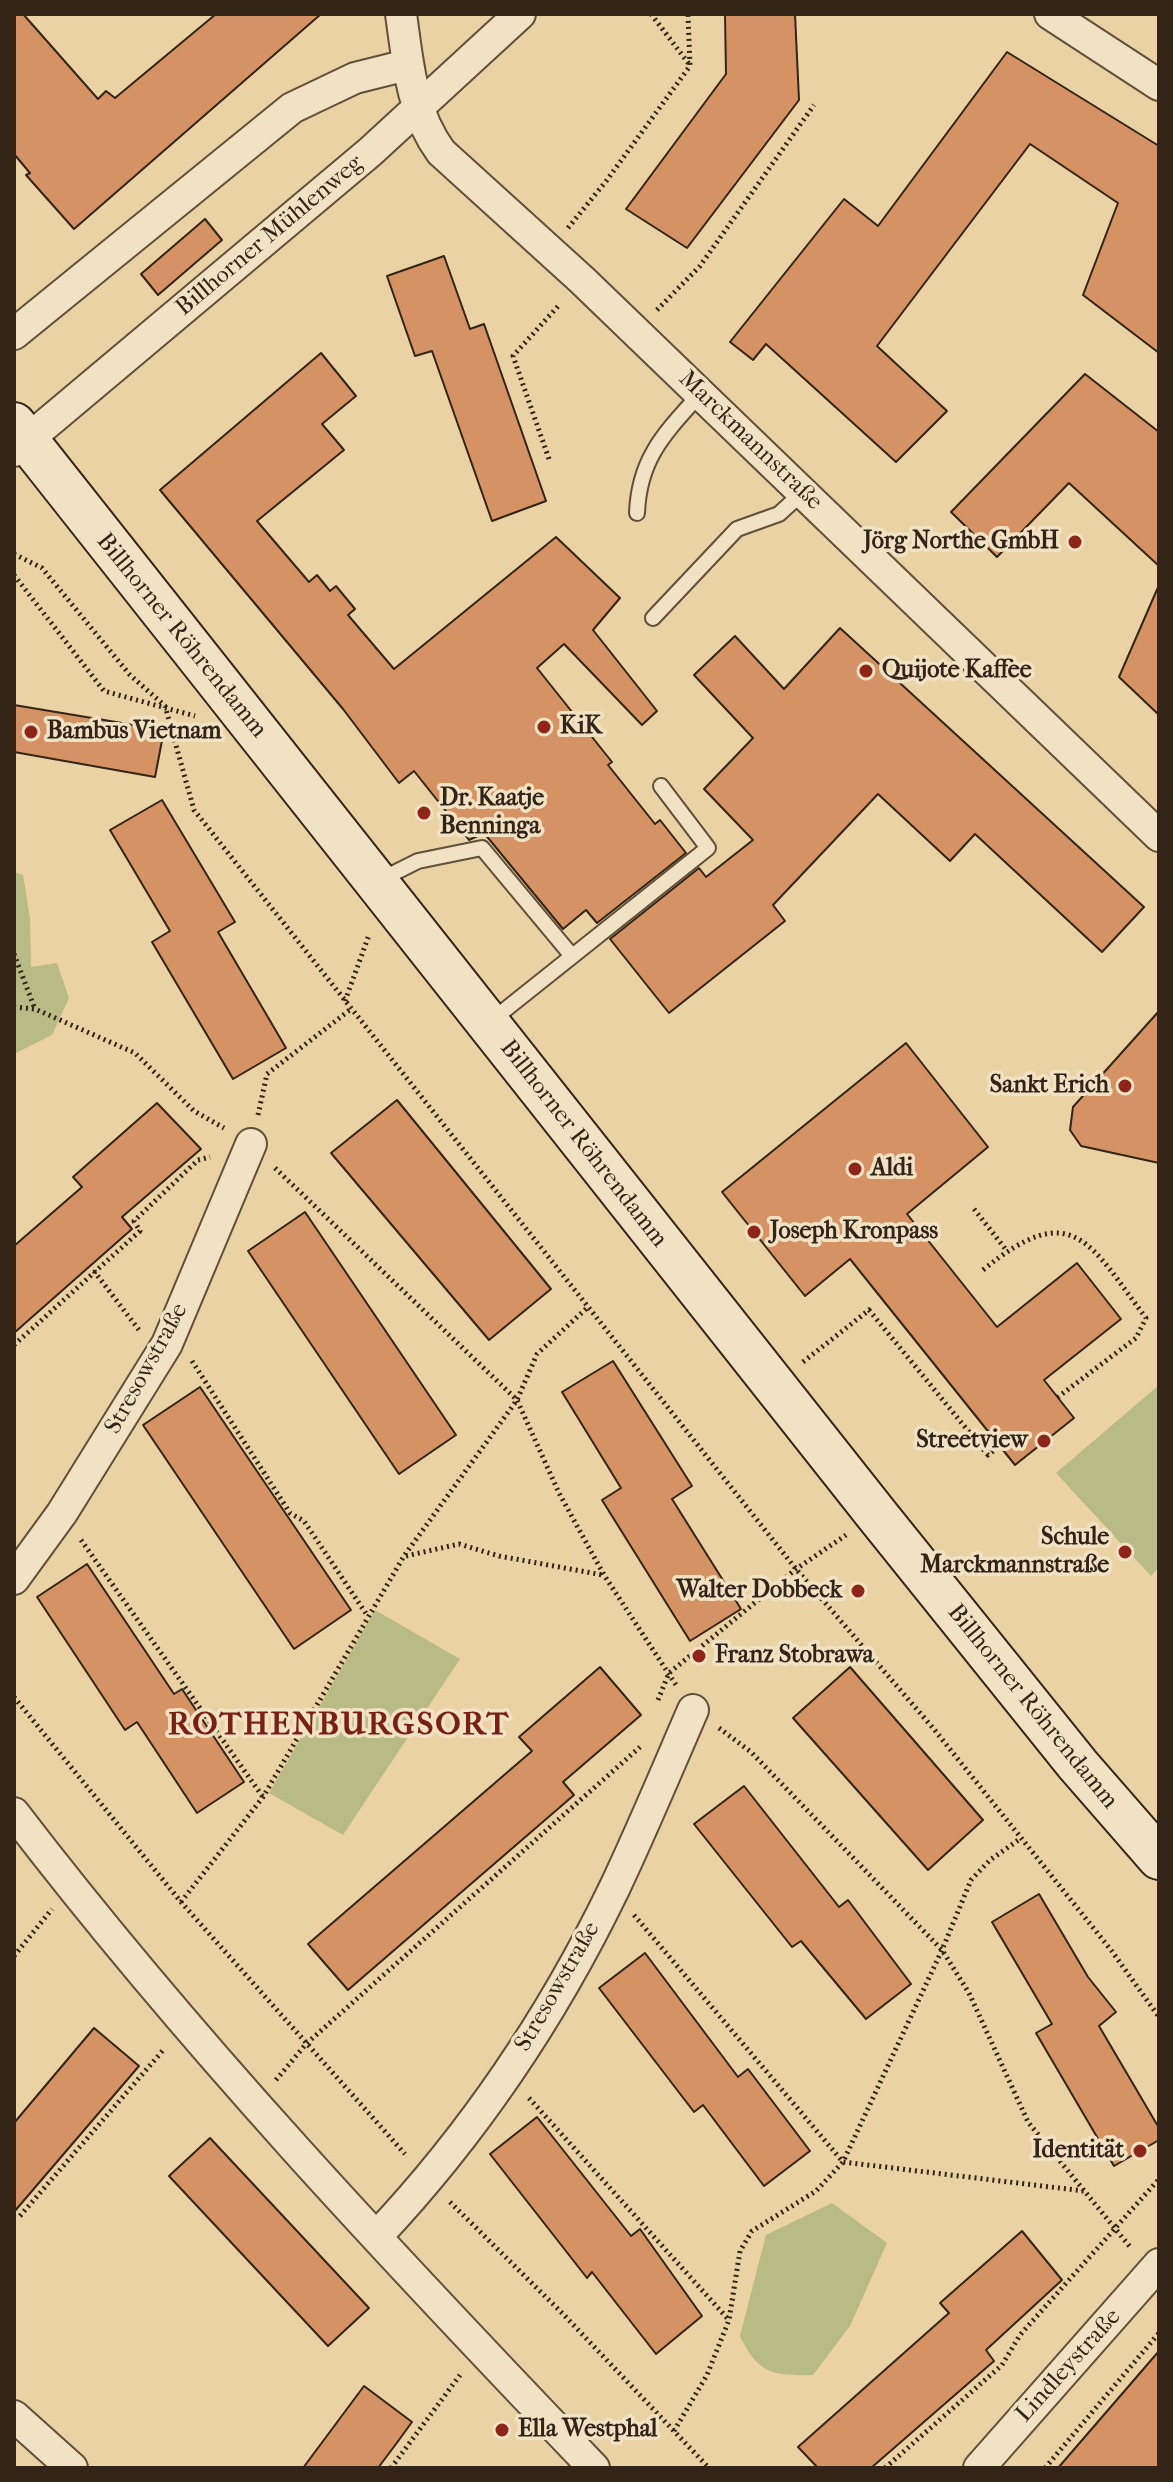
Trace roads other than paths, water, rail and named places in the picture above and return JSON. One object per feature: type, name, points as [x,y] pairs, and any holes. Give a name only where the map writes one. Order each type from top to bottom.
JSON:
[{"type":"street","name":"Marckmannstraße","points":[[401,14],[407,65],[418,109],[429,136],[441,152],[582,280],[1159,836]]},
{"type":"street","name":"Billhorner Mühlenweg","points":[[18,439],[418,109],[520,14]]},
{"type":"street","points":[[1066,18],[1159,85]]},
{"type":"street","points":[[14,334],[292,108],[355,78],[407,65]]},
{"type":"street","name":"Billhorner Röhrendamm","points":[[18,439],[380,887],[1078,1765],[1159,1858]]},
{"type":"street","name":"Stresowstraße","points":[[14,1579],[62,1513],[167,1344],[251,1144]]},
{"type":"street","name":"Stresowstraße","points":[[377,2236],[429,2181],[508,2074],[614,1890],[693,1710]]},
{"type":"street","points":[[14,1813],[70,1886],[256,2103],[477,2346],[594,2468]]},
{"type":"street","name":"Lindleystraße","points":[[979,2468],[1155,2269]]},
{"type":"street","points":[[14,2416],[72,2468]]},
{"type":"lane","points":[[637,513],[638,489],[649,453],[700,394]]},
{"type":"lane","points":[[653,618],[737,529],[779,514],[802,493]]},
{"type":"lane","points":[[488,1024],[708,848],[661,786]]},
{"type":"lane","points":[[380,887],[418,861],[482,848],[572,956]]},
{"type":"place","name":"Jörg Northe GmbH","points":[[1075,542]]},
{"type":"place","name":"Quijote Kaffee","points":[[866,671]]},
{"type":"place","name":"KiK","points":[[544,727]]},
{"type":"place","name":"Bambus Vietnam","points":[[31,732]]},
{"type":"place","name":"Dr. Kaatje Benninga","points":[[424,813]]},
{"type":"place","name":"Sankt Erich","points":[[1125,1086]]},
{"type":"place","name":"Aldi","points":[[855,1169]]},
{"type":"place","name":"Joseph Kronpass","points":[[754,1232]]},
{"type":"place","name":"Streetview","points":[[1044,1441]]},
{"type":"place","name":"Schule Marckmannstraße","points":[[1125,1552]]},
{"type":"place","name":"Walter Dobbeck","points":[[858,1591]]},
{"type":"place","name":"Franz Stobrawa","points":[[699,1656]]},
{"type":"place","name":"Identität","points":[[1140,2151]]},
{"type":"place","name":"Ella Westphal","points":[[502,2430]]},
{"type":"district","name":"ROTHENBURGSORT","points":[[339,1726]]}]
